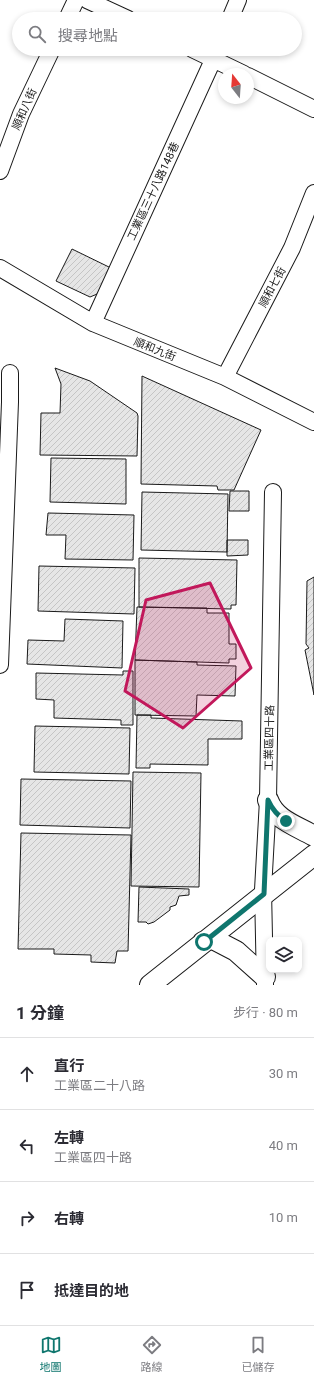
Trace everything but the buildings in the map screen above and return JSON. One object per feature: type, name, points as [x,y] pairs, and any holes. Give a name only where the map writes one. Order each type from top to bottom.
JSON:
[{"type":"street","points":[[70,12],[76,0]]},
{"type":"street","points":[[87,0],[113,12]]},
{"type":"street","points":[[233,12],[238,0]]},
{"type":"street","name":"順和八街","points":[[0,171],[21,114],[49,56]]},
{"type":"street","name":"工業區三十八路148巷","points":[[93,323],[215,56]]},
{"type":"street","points":[[219,56],[236,68]]},
{"type":"street","points":[[254,79],[314,109]]},
{"type":"street","name":"順和七街","points":[[224,377],[292,248],[314,193]]},
{"type":"street","name":"順和九街","points":[[0,268],[93,323],[224,377],[314,422]]},
{"type":"street","points":[[0,665],[10,373]]},
{"type":"street","name":"工業區四十路","points":[[265,981],[264,894],[268,800],[273,492]]},
{"type":"street","points":[[268,800],[280,818],[314,836]]},
{"type":"street","points":[[150,985],[314,855]]},
{"type":"street","points":[[204,942],[211,938],[236,951],[265,981]]},
{"type":"highlighted area","points":[[210,583],[251,668],[183,728],[125,691],[146,600]]},
{"type":"route","points":[[204,942],[264,894],[268,800],[280,818],[286,821]]}]
